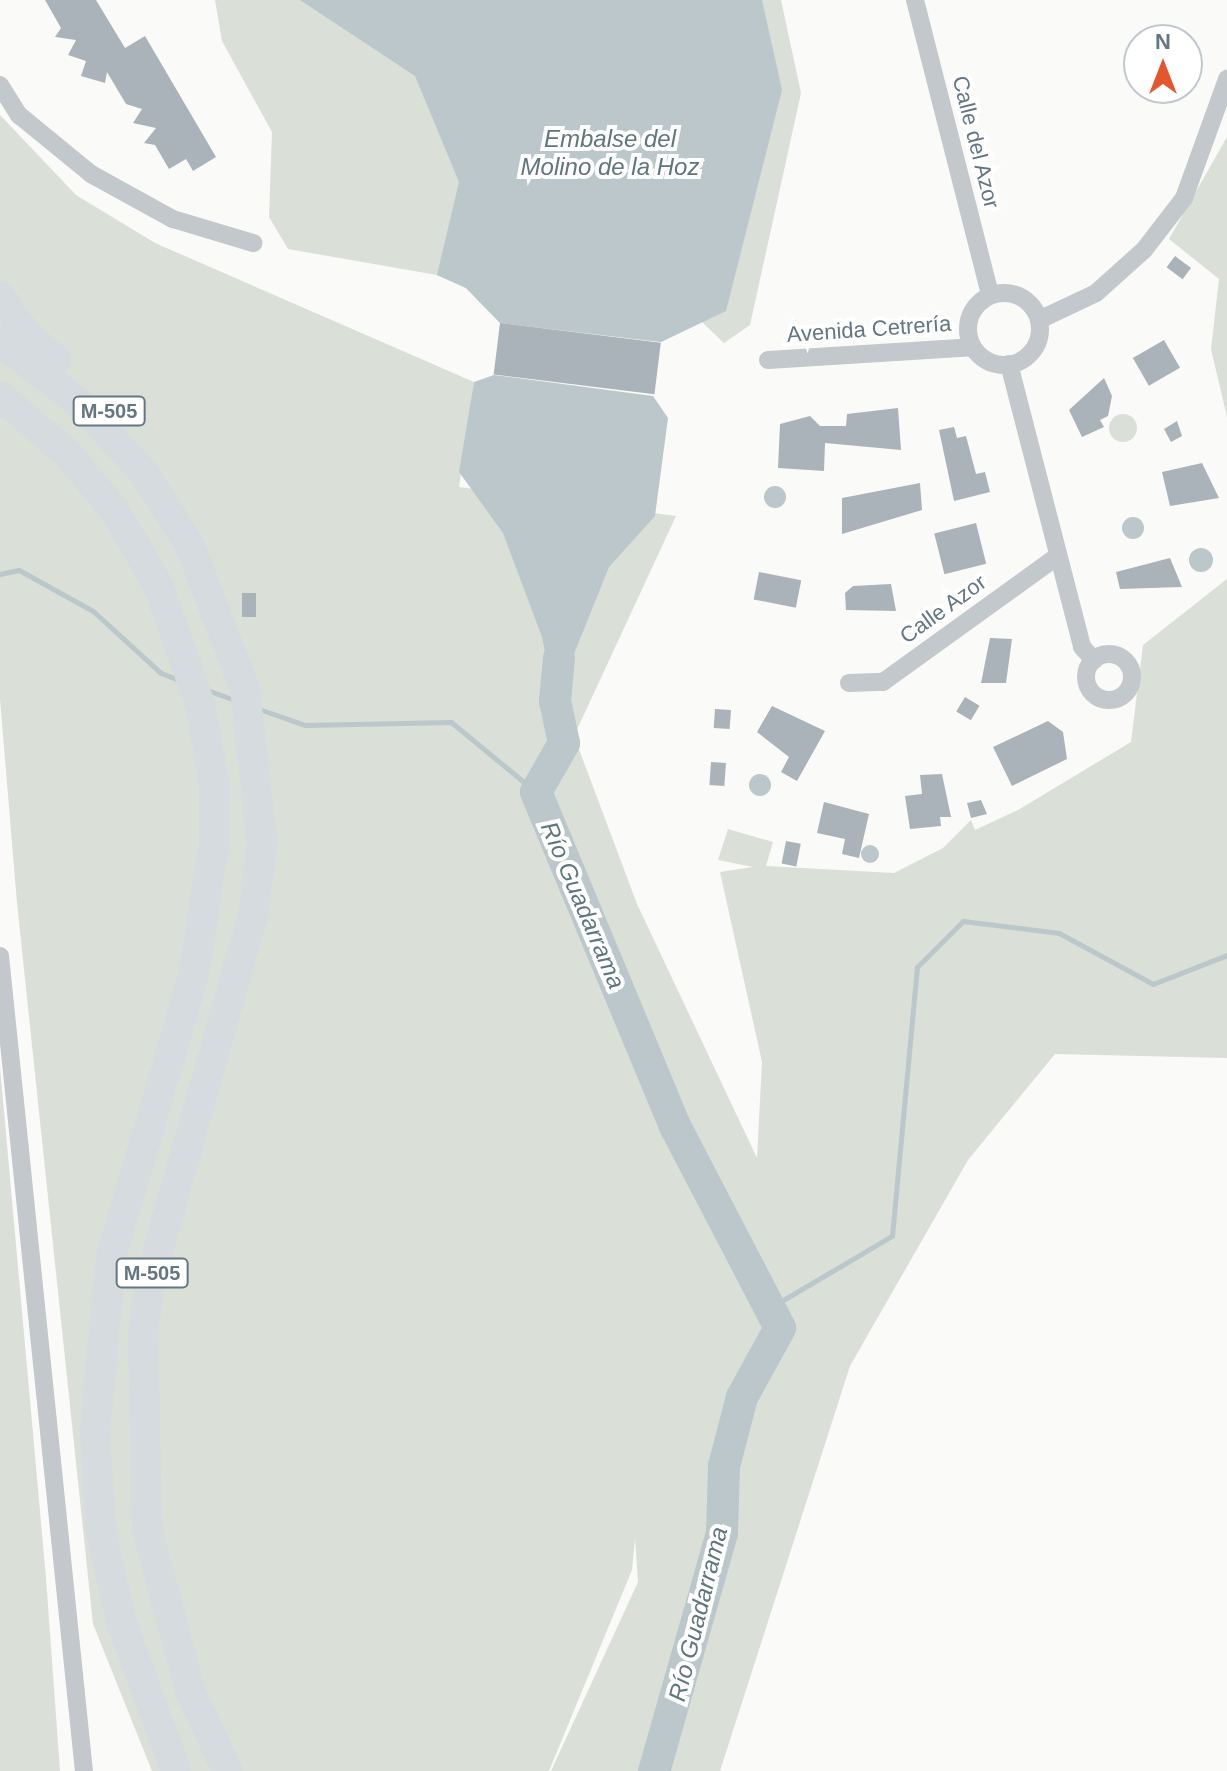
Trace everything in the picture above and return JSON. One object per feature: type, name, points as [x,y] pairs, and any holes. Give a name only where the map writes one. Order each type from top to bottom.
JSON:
[{"type":"highway","name":"M-505","points":[[0,296],[28,337],[129,431],[172,493],[190,546],[225,624],[245,689],[258,776],[262,843],[250,930],[151,1275],[143,1332],[147,1529],[190,1690],[227,1771]]},
{"type":"highway","name":"M-505","points":[[0,342],[82,405],[145,474],[190,546]]},
{"type":"highway","name":"M-505","points":[[0,396],[67,453],[114,510],[183,642],[214,784],[214,845],[193,977],[111,1257],[95,1430],[101,1533],[122,1624],[176,1771]]},
{"type":"street","name":"Calle del Azor","points":[[915,0],[990,295]]},
{"type":"street","points":[[1039,320],[1096,293],[1144,250],[1184,198],[1227,79]]},
{"type":"street","points":[[0,85],[19,115],[91,174],[173,219],[253,243]]},
{"type":"street","points":[[990,295],[1020,296],[1039,320],[1034,349],[1009,364],[972,347],[969,317],[990,295]]},
{"type":"street","name":"Avenida Cetrería","points":[[768,360],[972,347]]},
{"type":"street","points":[[1009,364],[1082,647],[1094,660]]},
{"type":"street","name":"Calle Azor","points":[[849,683],[883,682],[1058,556]]},
{"type":"street","points":[[0,956],[84,1771]]},
{"type":"shaded area","name":"Embalse del Molino de la Hoz","points":[[215,0],[781,0],[801,93],[750,325],[724,343],[702,322],[661,342],[500,323],[466,288],[437,275],[288,249],[269,217],[272,132],[222,41]]},
{"type":"shaded area","points":[[0,115],[76,195],[155,243],[474,382],[459,487],[676,516],[574,736],[637,904],[757,1158],[762,1062],[720,872],[753,867],[718,860],[728,829],[773,842],[766,866],[894,873],[943,848],[971,820],[975,830],[1018,810],[1131,742],[1143,645],[1227,579],[1227,1058],[1055,1054],[968,1160],[850,1366],[720,1771],[551,1771],[638,1582],[635,1538],[632,1570],[549,1771],[152,1771],[93,1624],[17,903],[0,699]]},
{"type":"shaded area","points":[[1227,137],[1227,417],[1211,349],[1219,279],[1169,239]]},
{"type":"shaded area","points":[[1123,414],[1133,418],[1137,428],[1133,438],[1123,442],[1113,438],[1109,428],[1113,418]]},
{"type":"shaded area","points":[[0,1067],[46,1578],[60,1771],[0,1771]]},
{"type":"water","name":"Embalse del Molino de la Hoz","points":[[300,0],[762,0],[782,90],[726,311],[661,342],[500,323],[466,288],[437,275],[459,182],[415,76]]},
{"type":"water","points":[[494,375],[653,396],[668,418],[655,516],[609,567],[555,701],[542,637],[503,533],[459,472],[474,382]]},
{"type":"water","points":[[775,486],[783,489],[786,497],[783,505],[775,508],[767,505],[764,497],[767,489]]},
{"type":"water","points":[[1133,517],[1141,520],[1144,528],[1141,536],[1133,539],[1125,536],[1122,528],[1125,520]]},
{"type":"water","points":[[1201,548],[1210,551],[1213,560],[1210,569],[1201,572],[1192,569],[1189,560],[1192,551]]},
{"type":"water","points":[[760,774],[768,777],[771,785],[768,793],[760,796],[752,793],[749,785],[752,777]]},
{"type":"water","points":[[870,845],[879,854],[870,863],[861,854]]},
{"type":"building","points":[[45,0],[96,0],[125,48],[145,36],[216,157],[193,171],[186,159],[169,169],[155,145],[144,143],[156,128],[133,123],[142,109],[126,104],[107,72],[105,83],[81,76],[86,61],[68,55],[76,40],[55,37],[61,28]]},
{"type":"building","points":[[1175,256],[1191,268],[1183,279],[1167,267]]},
{"type":"building","points":[[500,323],[661,343],[654,394],[494,375]]},
{"type":"building","points":[[1164,340],[1180,368],[1149,386],[1133,358]]},
{"type":"building","points":[[1104,378],[1112,396],[1108,416],[1100,420],[1104,427],[1082,437],[1069,410]]},
{"type":"building","points":[[898,408],[901,450],[825,443],[824,471],[778,468],[780,424],[810,416],[820,426],[846,426],[847,414]]},
{"type":"building","points":[[1177,421],[1182,436],[1171,442],[1164,429]]},
{"type":"building","points":[[954,427],[957,438],[966,436],[976,474],[985,472],[990,492],[954,501],[939,430]]},
{"type":"building","points":[[1202,463],[1219,498],[1170,506],[1162,472]]},
{"type":"building","points":[[920,483],[922,510],[842,534],[842,498]]},
{"type":"building","points":[[976,523],[986,564],[944,574],[934,533]]},
{"type":"building","points":[[1170,558],[1182,587],[1120,589],[1116,572]]},
{"type":"building","points":[[759,572],[801,580],[796,608],[754,599]]},
{"type":"building","points":[[891,584],[896,611],[846,610],[845,593],[853,586]]},
{"type":"building","points":[[242,593],[256,593],[256,617],[242,617]]},
{"type":"building","points":[[990,638],[1012,639],[1006,683],[981,683]]},
{"type":"building","points":[[965,697],[980,706],[971,720],[956,712]]},
{"type":"building","points":[[772,706],[825,731],[797,781],[781,772],[789,757],[757,732]]},
{"type":"building","points":[[715,709],[731,710],[730,729],[714,728]]},
{"type":"building","points":[[1048,721],[1063,732],[1067,759],[1012,786],[993,747]]},
{"type":"building","points":[[711,762],[726,763],[724,786],[709,785]]},
{"type":"building","points":[[942,774],[951,817],[940,817],[941,826],[910,829],[905,796],[922,794],[920,775]]},
{"type":"building","points":[[981,800],[987,814],[971,818],[967,803]]},
{"type":"building","points":[[824,802],[869,814],[859,858],[842,854],[845,839],[817,833]]},
{"type":"building","points":[[786,841],[801,844],[796,866],[782,864]]},
{"type":"waterway","points":[[0,574],[19,570],[93,611],[161,673],[179,680]]},
{"type":"waterway","name":"Río Guadarrama","points":[[559,658],[555,701],[564,743],[536,792],[676,1128],[780,1328],[742,1397],[724,1466],[722,1533],[654,1771]]},
{"type":"waterway","points":[[207,690],[235,700]]},
{"type":"waterway","points":[[259,709],[305,725],[451,722],[536,792]]},
{"type":"waterway","points":[[773,1306],[892,1236],[917,967],[963,921],[1059,933],[1153,984],[1227,955]]}]
